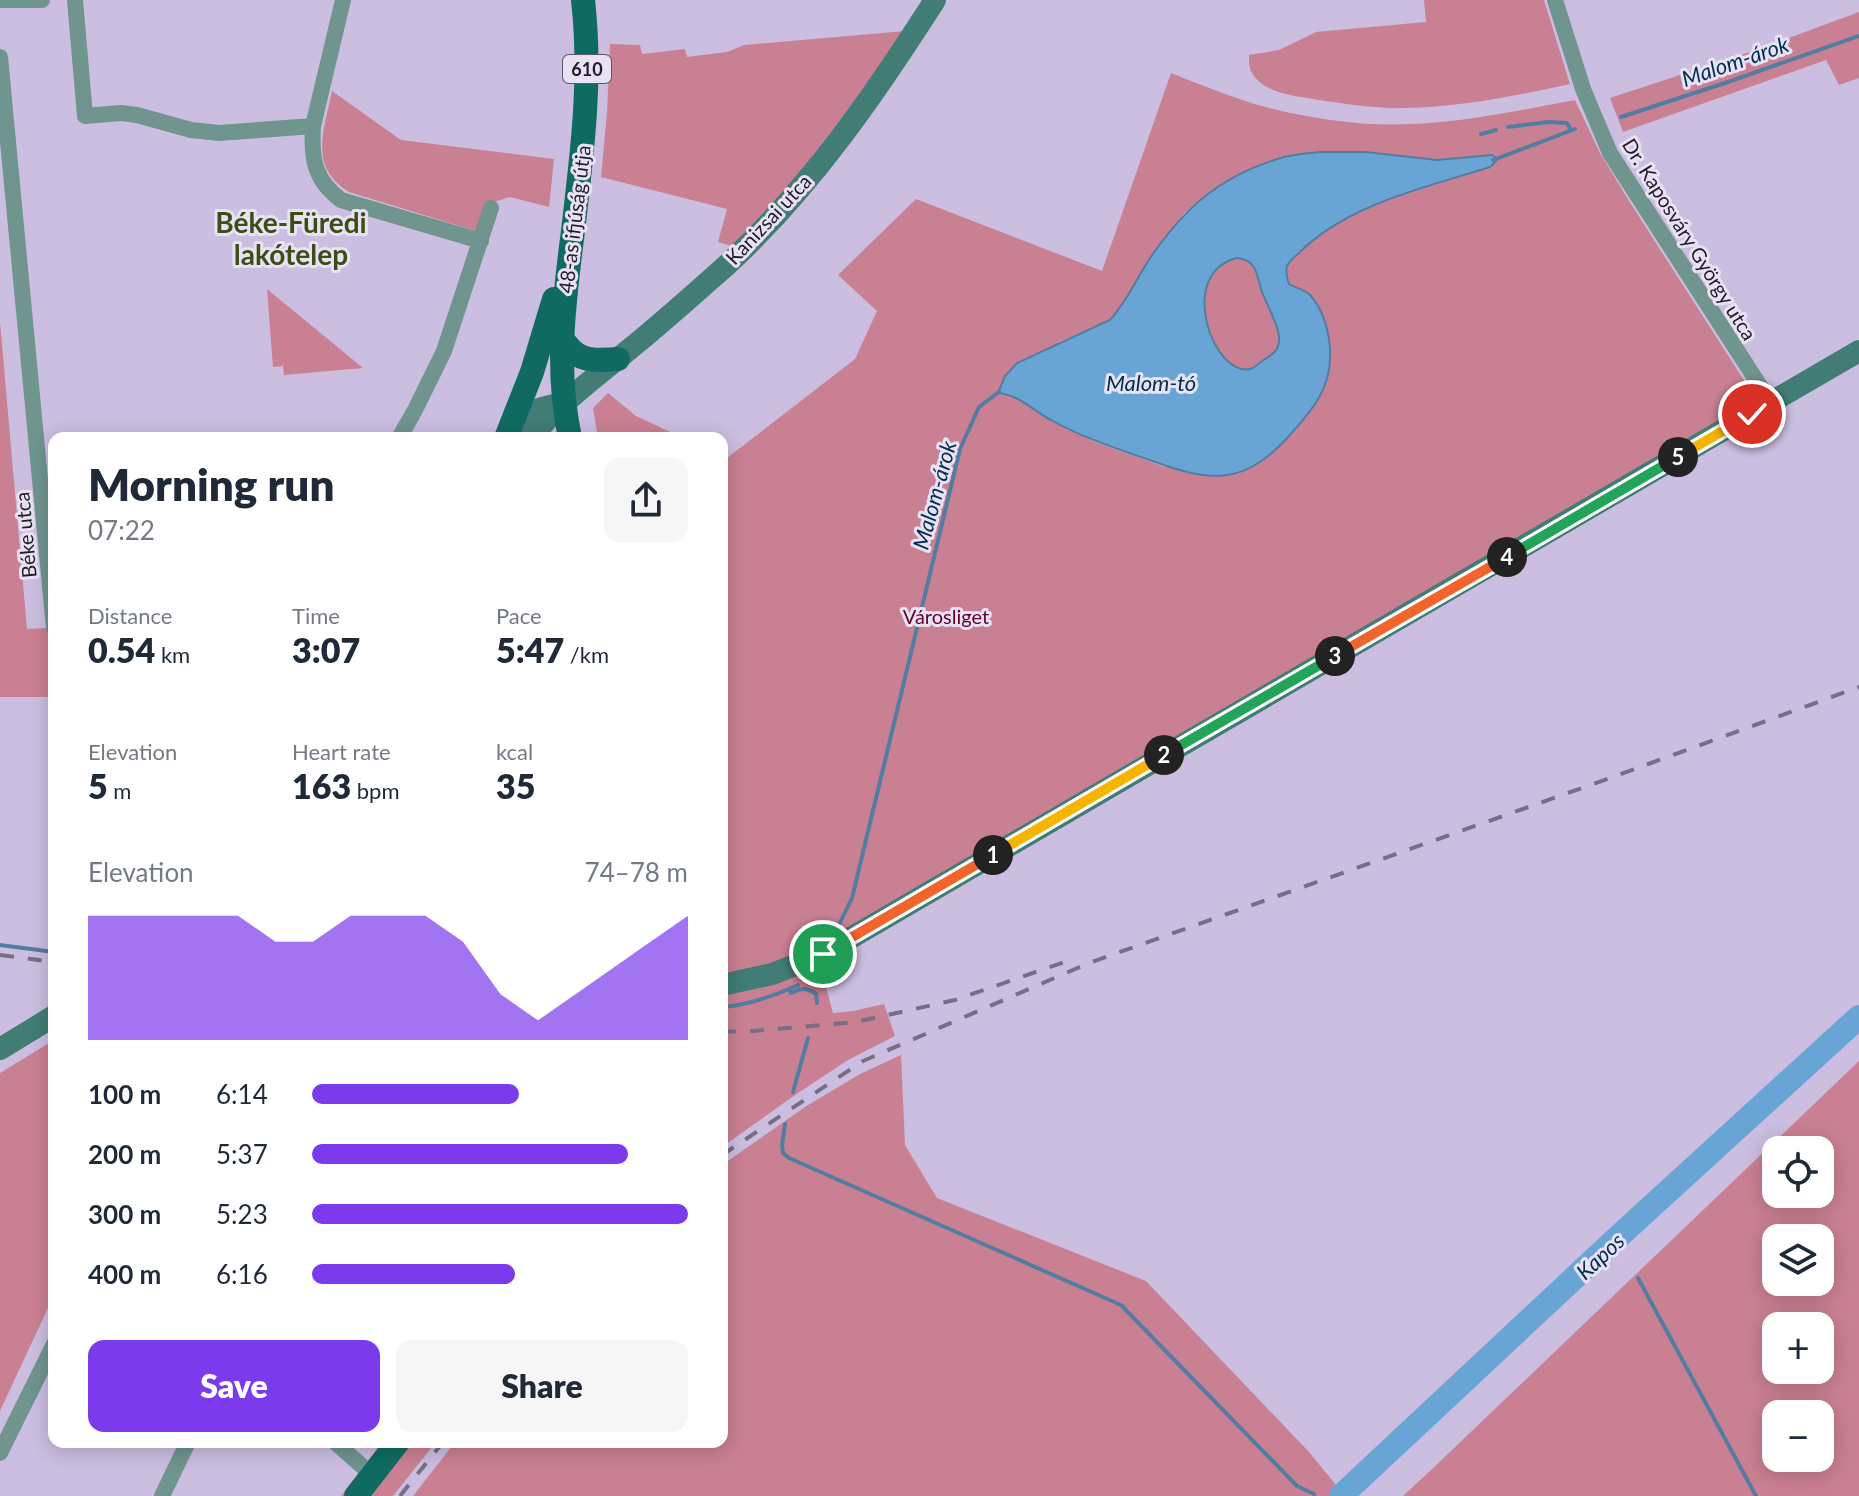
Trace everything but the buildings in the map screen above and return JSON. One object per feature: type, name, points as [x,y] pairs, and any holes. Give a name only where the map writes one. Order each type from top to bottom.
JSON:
[{"type":"main road","name":"48-as ifjúság útja","points":[[569,432],[564,403],[561,336],[587,85],[583,0]]},
{"type":"main road","points":[[508,432],[532,372],[573,227]]},
{"type":"main road","points":[[561,336],[576,355],[588,359],[618,359]]},
{"type":"main road","points":[[356,1496],[393,1448]]},
{"type":"street","points":[[0,0],[42,0]]},
{"type":"street","points":[[75,0],[85,116],[137,115],[191,130],[219,133],[313,126]]},
{"type":"street","points":[[343,0],[313,126],[312,145],[319,178],[341,200],[481,241]]},
{"type":"street","name":"Kanizsai utca","points":[[537,432],[564,403],[730,262],[780,211],[833,146],[935,0]]},
{"type":"street","name":"Dr. Kaposváry György utca","points":[[1555,0],[1583,89],[1610,153],[1771,403]]},
{"type":"street","name":"Béke utca","points":[[0,57],[48,565]]},
{"type":"street","points":[[402,432],[440,362],[491,208]]},
{"type":"street","points":[[728,984],[772,974],[823,954],[1859,351]]},
{"type":"street","name":"Kanizsai utca","points":[[511,432],[533,410],[564,403]]},
{"type":"street","points":[[0,1049],[48,1020]]},
{"type":"street","points":[[0,1453],[48,1358]]},
{"type":"street","points":[[162,1496],[185,1448]]},
{"type":"street","points":[[342,1448],[372,1475]]},
{"type":"green space","points":[[1424,0],[1544,0],[1570,84],[1468,103],[1383,108],[1282,93],[1264,86],[1251,71],[1249,55],[1279,50],[1316,32],[1426,22]]},
{"type":"green space","points":[[1859,12],[1859,78],[1839,85],[1826,60],[1623,132],[1610,98]]},
{"type":"green space","points":[[905,31],[772,208],[732,246],[718,242],[727,209],[601,177],[610,44],[640,45],[642,54],[685,49],[687,57],[727,52],[744,45]]},
{"type":"green space","name":"Városliget","points":[[1171,73],[1269,108],[1325,119],[1377,124],[1462,120],[1575,100],[1600,153],[1756,399],[815,947],[833,1013],[884,1004],[895,1036],[848,1060],[728,1143],[728,457],[855,359],[877,311],[838,275],[916,199],[1102,271]],"holes":[[[1321,152],[1366,152],[1437,160],[1492,155],[1490,167],[1389,199],[1341,221],[1290,262],[1286,270],[1289,284],[1309,294],[1320,310],[1330,358],[1165,467],[1095,442],[1049,419],[1013,395],[1059,342],[1110,320],[1185,212]]]},
{"type":"green space","points":[[332,91],[401,140],[554,159],[549,207],[510,197],[484,205],[476,231],[349,192],[336,182],[323,160],[323,134]]},
{"type":"green space","points":[[1237,258],[1250,262],[1255,269],[1279,335],[1275,351],[1250,369],[1236,367],[1224,357],[1214,342],[1207,322],[1205,302],[1208,283],[1219,268]]},
{"type":"green space","points":[[267,289],[363,368],[284,375],[283,366],[273,367]]},
{"type":"green space","points":[[0,322],[27,629],[48,628],[48,697],[0,697]]},
{"type":"green space","points":[[608,393],[636,416],[670,432],[597,432],[593,408]]},
{"type":"green space","points":[[48,1044],[48,1308],[0,1411],[0,1073]]},
{"type":"green space","points":[[901,1055],[905,1145],[937,1198],[1146,1281],[1309,1452],[1345,1496],[413,1496],[450,1448],[728,1448],[728,1161],[808,1105],[860,1074]]},
{"type":"green space","points":[[1859,1061],[1859,1496],[1403,1496],[1762,1154],[1762,1208],[1834,1208],[1834,1136],[1780,1136]]},
{"type":"green space","points":[[377,1448],[431,1448],[393,1496],[341,1496]]},
{"type":"water","name":"Malom-tó","points":[[1316,152],[1366,152],[1437,160],[1492,155],[1498,159],[1490,167],[1365,209],[1319,235],[1290,262],[1286,270],[1289,284],[1310,295],[1326,324],[1329,369],[1323,391],[1311,409],[1270,455],[1234,474],[1216,476],[1179,470],[1092,439],[1051,420],[1020,400],[998,393],[1005,376],[1017,363],[1110,320],[1164,239],[1207,195],[1223,183],[1262,164]],"holes":[[[1237,258],[1248,261],[1254,268],[1279,336],[1275,352],[1250,369],[1236,367],[1224,357],[1207,322],[1205,302],[1208,283],[1219,267]]]},
{"type":"waterway","name":"Malom-árok","points":[[1621,117],[1859,36]]},
{"type":"waterway","points":[[1508,127],[1548,122],[1567,123],[1571,130]]},
{"type":"waterway","name":"Malom-árok","points":[[1493,160],[1575,129]]},
{"type":"waterway","points":[[1481,134],[1496,130]]},
{"type":"waterway","name":"Malom-árok","points":[[836,931],[852,898],[960,449],[979,407],[999,392]]},
{"type":"waterway","points":[[0,945],[48,951]]},
{"type":"waterway","points":[[728,1006],[761,999],[798,985]]},
{"type":"waterway","points":[[789,989],[791,993],[804,989],[812,992],[816,994],[817,1003]]},
{"type":"waterway","name":"Kapos","points":[[1341,1496],[1859,1017]]},
{"type":"waterway","points":[[793,1092],[808,1038]]},
{"type":"waterway","points":[[785,1124],[782,1145],[783,1153],[789,1158],[1121,1305],[1297,1486],[1314,1494]]},
{"type":"waterway","points":[[1618,1237],[1623,1247]]},
{"type":"waterway","points":[[1638,1278],[1756,1496]]},
{"type":"railway","points":[[728,1151],[863,1061],[1089,963],[1859,687]]},
{"type":"railway","points":[[0,955],[48,961]]},
{"type":"railway","points":[[728,1031],[856,1022],[955,1000],[1076,958]]},
{"type":"railway","points":[[400,1496],[438,1448]]},
{"type":"district","name":"Béke-Füredi lakótelep","points":[[291,238]]},
{"type":"route","points":[[823,954],[1752,414]]}]
